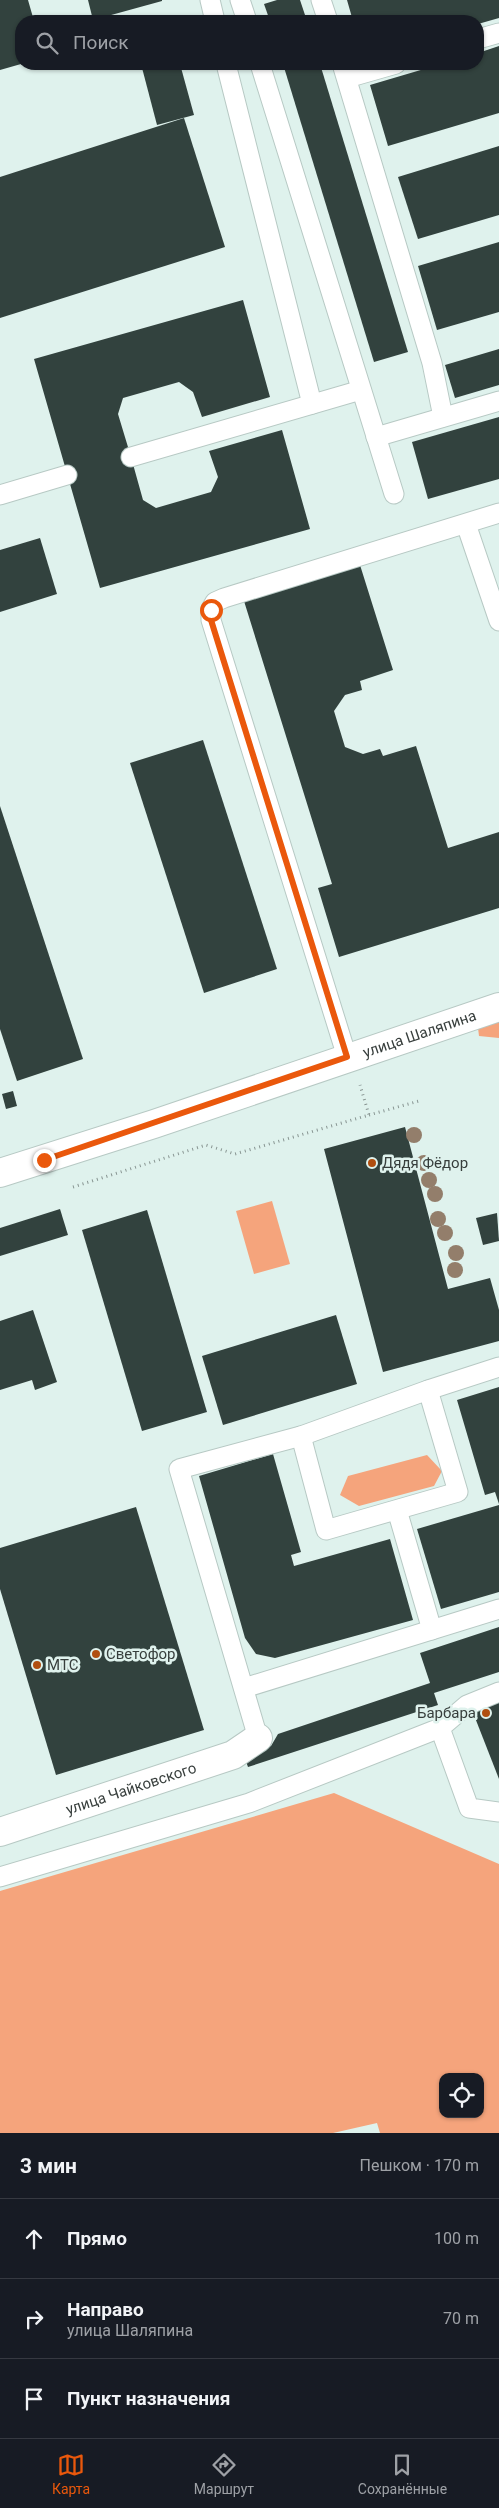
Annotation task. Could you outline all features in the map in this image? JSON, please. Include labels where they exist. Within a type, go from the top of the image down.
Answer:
[{"type":"street","name":"улица Шаляпина","points":[[0,1173],[154,1124],[499,1007]]},
{"type":"street","name":"улица Чайковского","points":[[0,1832],[233,1755],[258,1738]]},
{"type":"lane","points":[[210,0],[214,15]]},
{"type":"lane","points":[[240,0],[245,15]]},
{"type":"lane","points":[[322,0],[326,15]]},
{"type":"lane","points":[[484,38],[499,33]]},
{"type":"lane","points":[[228,70],[312,404]]},
{"type":"lane","points":[[262,70],[394,494]]},
{"type":"lane","points":[[344,71],[432,364],[443,417]]},
{"type":"lane","points":[[131,458],[361,390]]},
{"type":"lane","points":[[376,437],[499,401]]},
{"type":"lane","points":[[0,495],[68,476]]},
{"type":"lane","points":[[347,1057],[214,629],[211,610],[214,602],[224,598],[499,513]]},
{"type":"lane","points":[[466,524],[499,621]]},
{"type":"lane","points":[[258,1738],[179,1469],[301,1436],[428,1390],[499,1367]]},
{"type":"lane","points":[[301,1436],[326,1530],[458,1492],[428,1390]]},
{"type":"lane","points":[[397,1510],[432,1630]]},
{"type":"lane","points":[[244,1688],[499,1609]]},
{"type":"lane","points":[[0,1877],[249,1803],[440,1728],[467,1704],[499,1692]]},
{"type":"lane","points":[[440,1728],[469,1808],[499,1812]]},
{"type":"path","points":[[347,1057],[363,1090],[369,1115]]},
{"type":"path","points":[[73,1187],[206,1145],[235,1154],[419,1101]]},
{"type":"shaded area","points":[[499,1018],[499,1038],[479,1036],[478,1028]]},
{"type":"shaded area","points":[[272,1201],[290,1264],[254,1274],[236,1211]]},
{"type":"shaded area","points":[[427,1455],[442,1471],[434,1486],[359,1506],[340,1495],[348,1476]]},
{"type":"shaded area","points":[[334,1793],[499,1864],[499,2133],[380,2133],[377,2123],[333,2133],[0,2133],[0,1891]]},
{"type":"building","points":[[0,0],[28,0],[32,15],[15,15],[15,66],[0,70]]},
{"type":"building","points":[[88,0],[162,0],[111,15],[92,15]]},
{"type":"building","points":[[277,0],[300,0],[305,15],[268,15],[264,4]]},
{"type":"building","points":[[347,0],[499,0],[499,18],[484,22],[484,15],[351,15]]},
{"type":"building","points":[[499,46],[499,113],[388,146],[370,85],[421,70],[484,70],[484,51]]},
{"type":"building","points":[[143,70],[182,70],[194,115],[157,125]]},
{"type":"building","points":[[285,70],[322,70],[408,352],[374,362]]},
{"type":"building","points":[[184,118],[225,247],[0,318],[0,177]]},
{"type":"building","points":[[499,146],[499,215],[418,239],[398,177]]},
{"type":"building","points":[[499,242],[499,312],[437,330],[418,266]]},
{"type":"building","points":[[243,300],[270,397],[202,417],[193,392],[179,382],[123,398],[118,414],[143,500],[156,508],[211,492],[218,477],[209,451],[282,430],[310,529],[100,588],[34,359]]},
{"type":"building","points":[[499,349],[499,385],[455,398],[445,365]]},
{"type":"building","points":[[499,417],[499,479],[428,499],[412,442]]},
{"type":"building","points":[[40,538],[57,594],[0,612],[0,550]]},
{"type":"building","points":[[360,565],[393,670],[360,681],[362,690],[345,695],[334,711],[345,747],[363,754],[380,749],[383,756],[416,746],[448,848],[499,832],[499,908],[339,957],[318,888],[332,884],[244,601]]},
{"type":"building","points":[[203,740],[277,969],[204,993],[130,763]]},
{"type":"building","points":[[0,806],[83,1059],[17,1081],[0,1029]]},
{"type":"building","points":[[13,1091],[17,1106],[6,1109],[2,1094]]},
{"type":"building","points":[[405,1127],[448,1289],[490,1278],[499,1310],[499,1341],[383,1372],[324,1149]]},
{"type":"building","points":[[60,1209],[68,1235],[0,1256],[0,1228]]},
{"type":"building","points":[[147,1210],[207,1412],[142,1431],[82,1230]]},
{"type":"building","points":[[497,1213],[499,1241],[483,1245],[476,1218]]},
{"type":"building","points":[[33,1310],[57,1382],[35,1390],[32,1380],[0,1390],[0,1321]]},
{"type":"building","points":[[336,1315],[357,1384],[223,1425],[202,1356]]},
{"type":"building","points":[[499,1387],[499,1504],[495,1492],[485,1495],[457,1400]]},
{"type":"building","points":[[273,1454],[301,1552],[291,1555],[294,1566],[390,1539],[413,1620],[275,1658],[256,1654],[245,1638],[199,1476]]},
{"type":"building","points":[[499,1505],[499,1592],[441,1609],[417,1529]]},
{"type":"building","points":[[136,1507],[204,1730],[56,1775],[0,1589],[0,1548]]},
{"type":"building","points":[[499,1627],[499,1672],[434,1693],[438,1705],[248,1767],[244,1756],[271,1746],[278,1734],[430,1683],[420,1653]]},
{"type":"building","points":[[499,1700],[499,1779],[472,1710]]},
{"type":"place","name":"Дядя Фёдор","points":[[372,1163]]},
{"type":"place","name":"Светофор","points":[[96,1654]]},
{"type":"place","name":"МТС","points":[[37,1665]]},
{"type":"place","name":"Барбара","points":[[486,1713]]},
{"type":"route","points":[[44,1160],[347,1057],[211,620],[211,610]]}]
